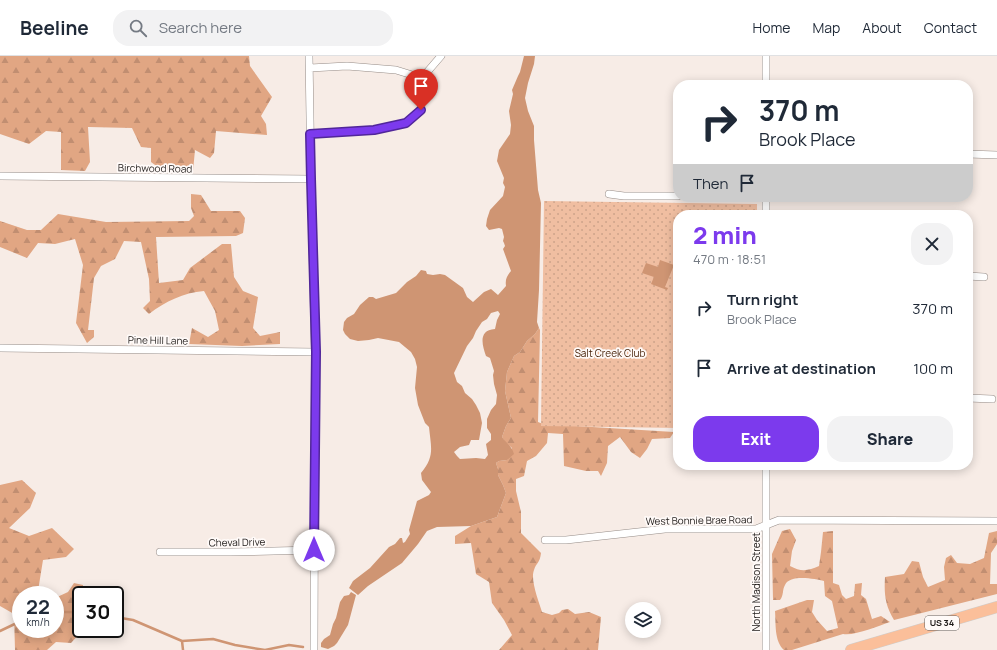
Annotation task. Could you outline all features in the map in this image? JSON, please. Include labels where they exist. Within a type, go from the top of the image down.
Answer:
[{"type":"main road","name":"US 34","points":[[851,650],[997,607]]},
{"type":"street","points":[[309,56],[316,352],[314,650]]},
{"type":"street","points":[[310,134],[374,130],[406,123],[421,110],[422,78],[441,56]]},
{"type":"street","points":[[766,56],[766,80]]},
{"type":"street","points":[[310,68],[347,66],[396,70],[422,78]]},
{"type":"street","points":[[973,154],[997,155]]},
{"type":"street","name":"Birchwood Road","points":[[0,176],[311,179]]},
{"type":"street","points":[[609,194],[624,196],[673,196]]},
{"type":"street","points":[[973,276],[984,276]]},
{"type":"street","name":"Pine Hill Lane","points":[[0,348],[316,352]]},
{"type":"street","points":[[973,398],[992,399]]},
{"type":"street","name":"North Madison Street","points":[[766,470],[766,650]]},
{"type":"street","name":"West Bonnie Brae Road","points":[[545,540],[566,540],[665,529],[756,529],[779,520],[997,521]]},
{"type":"street","name":"Cheval Drive","points":[[160,552],[314,550]]},
{"type":"green space","points":[[0,56],[249,56],[250,66],[272,97],[261,116],[266,124],[267,135],[216,131],[214,153],[210,158],[195,150],[193,171],[162,170],[151,162],[151,148],[141,147],[132,128],[88,127],[90,162],[85,171],[61,170],[61,132],[46,131],[29,144],[0,134]]},
{"type":"green space","points":[[191,194],[201,195],[211,211],[240,211],[245,218],[243,233],[236,236],[156,237],[159,283],[183,280],[190,268],[222,244],[231,244],[234,277],[243,291],[258,297],[253,328],[260,336],[280,332],[280,344],[242,346],[189,344],[192,328],[208,337],[219,330],[215,311],[204,291],[175,298],[149,314],[143,308],[150,301],[149,279],[141,242],[124,241],[115,259],[101,266],[94,278],[88,330],[94,330],[94,337],[87,343],[76,323],[83,265],[75,239],[55,244],[38,243],[27,258],[0,247],[0,221],[27,230],[41,230],[58,214],[106,222],[189,221],[194,216],[191,208]]},
{"type":"green space","name":"Salt Creek Club","points":[[544,201],[757,204],[757,210],[673,210],[673,428],[541,426]]},
{"type":"green space","points":[[539,328],[538,422],[543,424],[673,432],[670,438],[652,439],[640,458],[631,452],[620,437],[608,446],[607,463],[601,476],[598,471],[586,471],[564,466],[563,434],[548,433],[547,443],[536,456],[527,461],[524,476],[516,479],[516,491],[521,512],[521,533],[541,553],[540,559],[534,570],[533,579],[535,591],[542,612],[552,615],[568,609],[575,614],[589,612],[601,617],[598,650],[499,650],[512,635],[492,603],[489,582],[476,574],[471,543],[455,544],[455,536],[471,526],[497,517],[506,493],[498,475],[496,463],[507,460],[512,448],[502,437],[511,418],[505,391],[507,372],[514,356],[520,352],[527,341]]},
{"type":"green space","points":[[22,480],[36,493],[30,508],[9,528],[29,536],[52,528],[74,549],[66,557],[43,560],[39,586],[12,586],[12,613],[0,606],[0,485]]},
{"type":"green space","points":[[790,529],[796,540],[792,551],[790,566],[804,570],[819,566],[823,532],[833,531],[833,583],[839,585],[842,595],[846,599],[854,596],[855,584],[862,583],[861,595],[866,599],[872,619],[881,616],[890,622],[854,634],[843,634],[792,650],[784,650],[777,637],[775,611],[807,600],[814,600],[812,612],[817,620],[827,631],[838,628],[832,601],[825,596],[824,581],[803,578],[792,579],[785,585],[780,600],[773,600],[772,554],[782,531]]},
{"type":"green space","points":[[997,531],[997,544],[991,553],[990,584],[997,584],[997,594],[894,620],[886,599],[885,577],[904,574],[912,561],[919,562],[923,577],[928,587],[945,580],[944,567],[946,558],[951,555],[957,563],[970,564],[984,558],[989,533]]},
{"type":"green space","points":[[74,583],[83,586],[72,586]]},
{"type":"green space","points":[[72,586],[72,638],[76,638],[71,643],[56,642],[47,650],[15,650],[15,638],[64,638],[64,594],[68,592]]},
{"type":"shaded area","points":[[524,56],[535,56],[525,98],[534,126],[538,190],[541,203],[537,322],[539,328],[527,341],[520,352],[514,356],[507,372],[505,391],[511,418],[502,437],[514,454],[507,460],[496,463],[498,475],[506,493],[497,517],[471,526],[437,527],[427,531],[402,563],[368,586],[358,595],[349,588],[353,581],[370,568],[389,547],[395,544],[400,538],[402,538],[403,543],[405,542],[410,534],[409,530],[417,501],[429,495],[431,492],[422,480],[421,473],[430,457],[431,446],[429,427],[425,423],[418,405],[415,388],[417,367],[411,352],[399,342],[378,338],[358,341],[350,339],[343,330],[344,322],[347,318],[354,314],[360,305],[369,297],[376,299],[396,293],[421,270],[426,271],[427,274],[445,275],[463,288],[467,297],[473,302],[484,292],[491,289],[498,295],[506,286],[508,274],[511,271],[503,249],[505,246],[502,229],[499,228],[489,230],[486,226],[490,210],[503,196],[505,187],[503,183],[504,178],[497,161],[499,150],[510,134],[511,125],[509,111],[513,94],[512,90],[520,72]],"holes":[[[498,311],[500,314],[495,329],[486,332],[483,339],[483,347],[486,356],[490,358],[494,371],[494,384],[497,395],[496,404],[491,410],[487,419],[487,428],[491,434],[491,440],[486,444],[488,455],[485,459],[460,459],[454,452],[460,447],[469,445],[471,440],[479,440],[482,423],[480,413],[476,405],[465,393],[462,386],[457,382],[454,373],[467,346],[482,322],[487,319],[491,313]]]},
{"type":"shaded area","points":[[660,260],[673,265],[665,287],[668,288],[667,290],[651,284],[654,277],[642,273],[646,263],[658,267]]},
{"type":"shaded area","points":[[351,592],[356,595],[348,625],[334,646],[328,649],[321,647],[321,643],[324,639],[330,635],[340,602],[344,596],[349,595]]},
{"type":"waterway","points":[[64,612],[72,612]]},
{"type":"waterway","points":[[124,618],[133,620],[182,641],[213,639],[235,645],[265,650],[289,645],[303,647]]},
{"type":"waterway","points":[[0,631],[12,625]]},
{"type":"waterway","points":[[182,641],[183,650]]},
{"type":"route","points":[[314,550],[316,352],[310,134],[374,130],[406,123],[421,110]]}]
